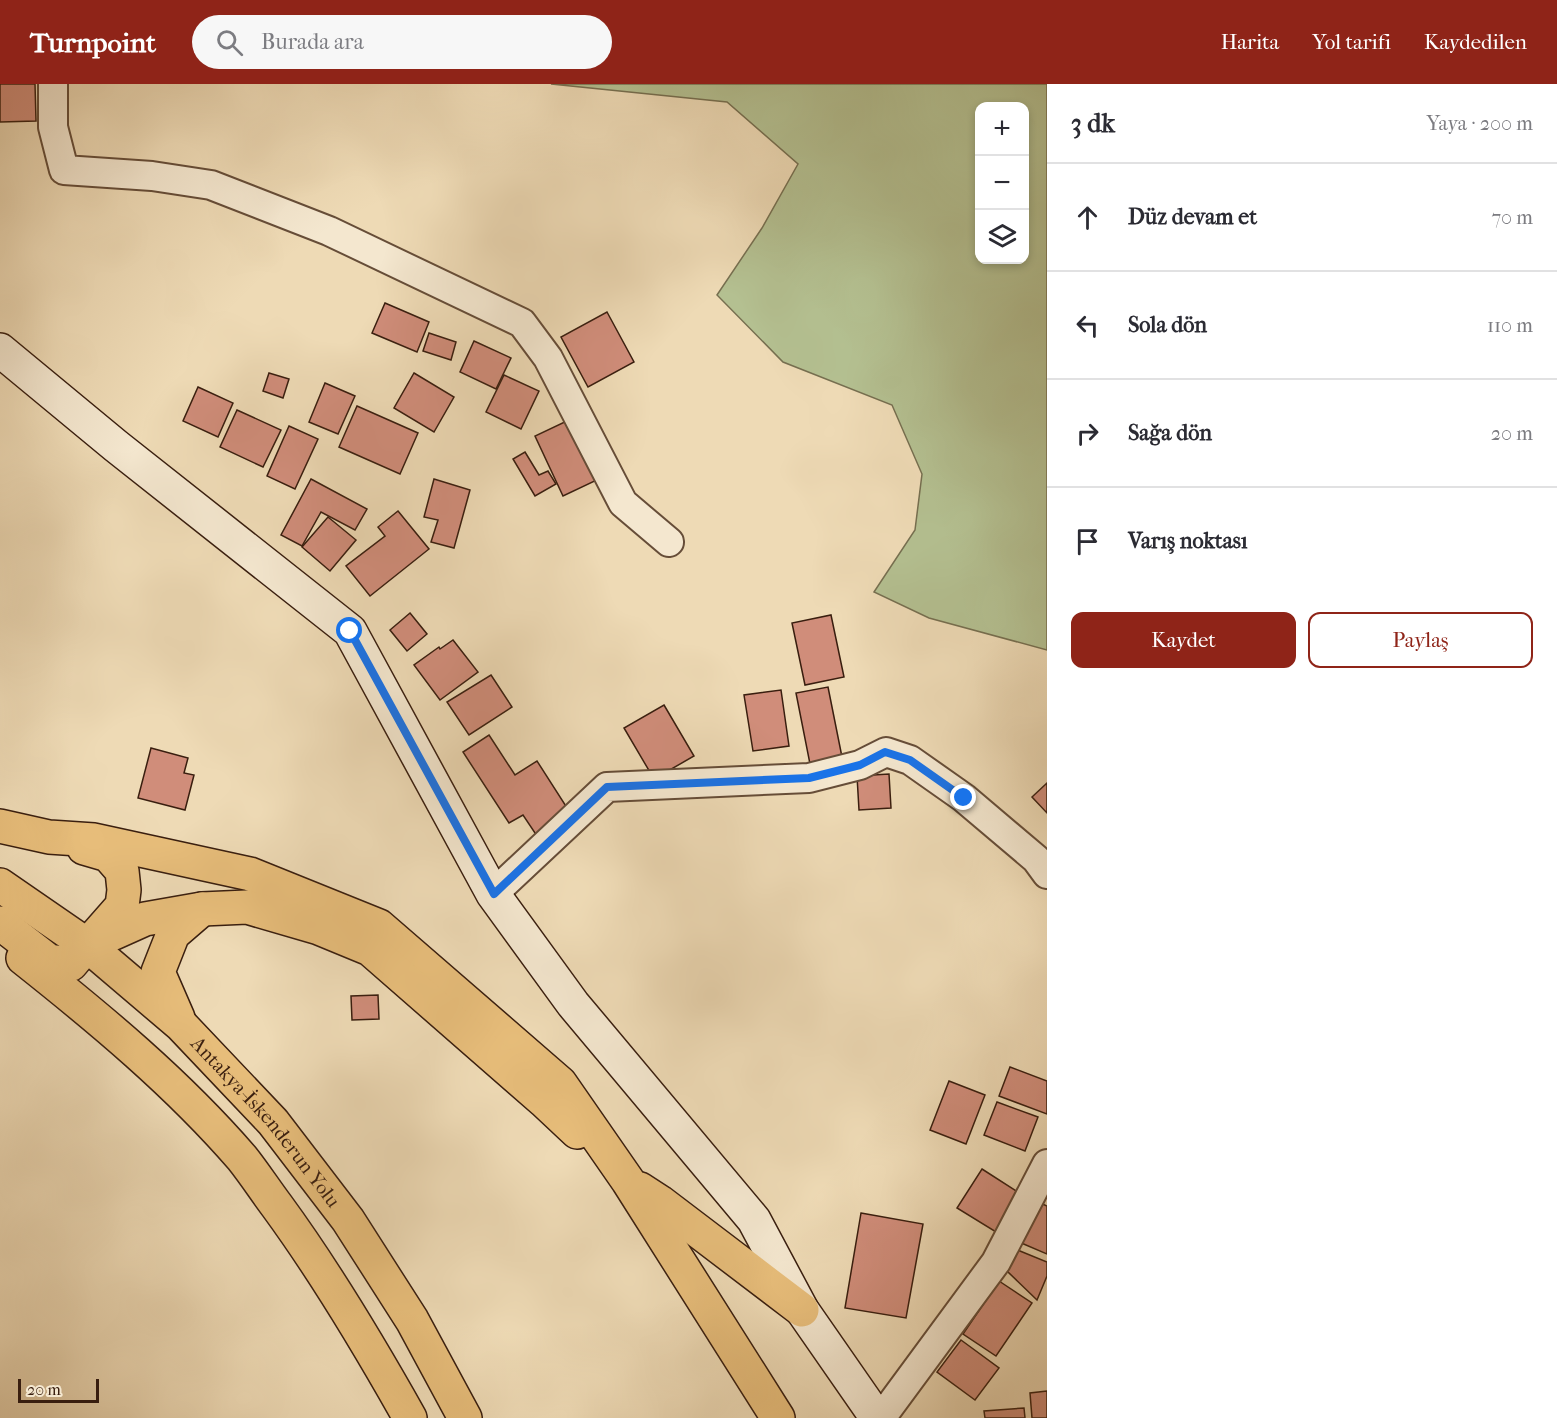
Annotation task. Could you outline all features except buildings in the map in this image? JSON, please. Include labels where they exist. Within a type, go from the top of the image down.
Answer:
[{"type":"highway","points":[[0,826],[50,837],[108,855],[122,871],[124,890],[122,906],[71,964],[49,961],[0,923]]},
{"type":"highway","points":[[50,837],[94,840],[250,874],[379,926],[560,1083],[628,1181],[778,1418]]},
{"type":"highway","name":"Antakya-İskenderun Yolu","points":[[0,885],[87,945],[181,1025],[273,1122],[348,1220],[412,1320],[465,1418]]},
{"type":"highway","points":[[87,945],[145,919],[202,909],[248,907],[319,928],[370,949],[544,1101],[628,1181],[660,1202],[802,1310]]},
{"type":"highway","points":[[181,1025],[158,972],[173,934],[202,909]]},
{"type":"highway","name":"Antakya-İskenderun Yolu","points":[[0,941],[66,992],[160,1073],[242,1158],[308,1249],[367,1342],[410,1418]]},
{"type":"main road","points":[[0,350],[116,446],[350,631],[494,894],[573,1004],[754,1220],[802,1310],[879,1418]]},
{"type":"street","points":[[53,84],[53,127],[64,170],[152,176],[211,185],[329,231],[522,323],[548,358],[623,503],[669,542]]},
{"type":"street","points":[[494,894],[607,787],[809,778],[860,765],[885,752],[910,760],[964,798],[1036,859],[1047,874]]},
{"type":"street","points":[[879,1418],[996,1262],[1047,1164]]},
{"type":"green space","points":[[551,84],[1047,84],[1047,650],[929,618],[874,592],[915,530],[922,474],[892,405],[783,362],[717,295],[762,228],[798,164],[727,102]]},
{"type":"route","points":[[350,631],[494,894],[607,787],[809,778],[860,765],[885,752],[910,760],[964,798]]}]
